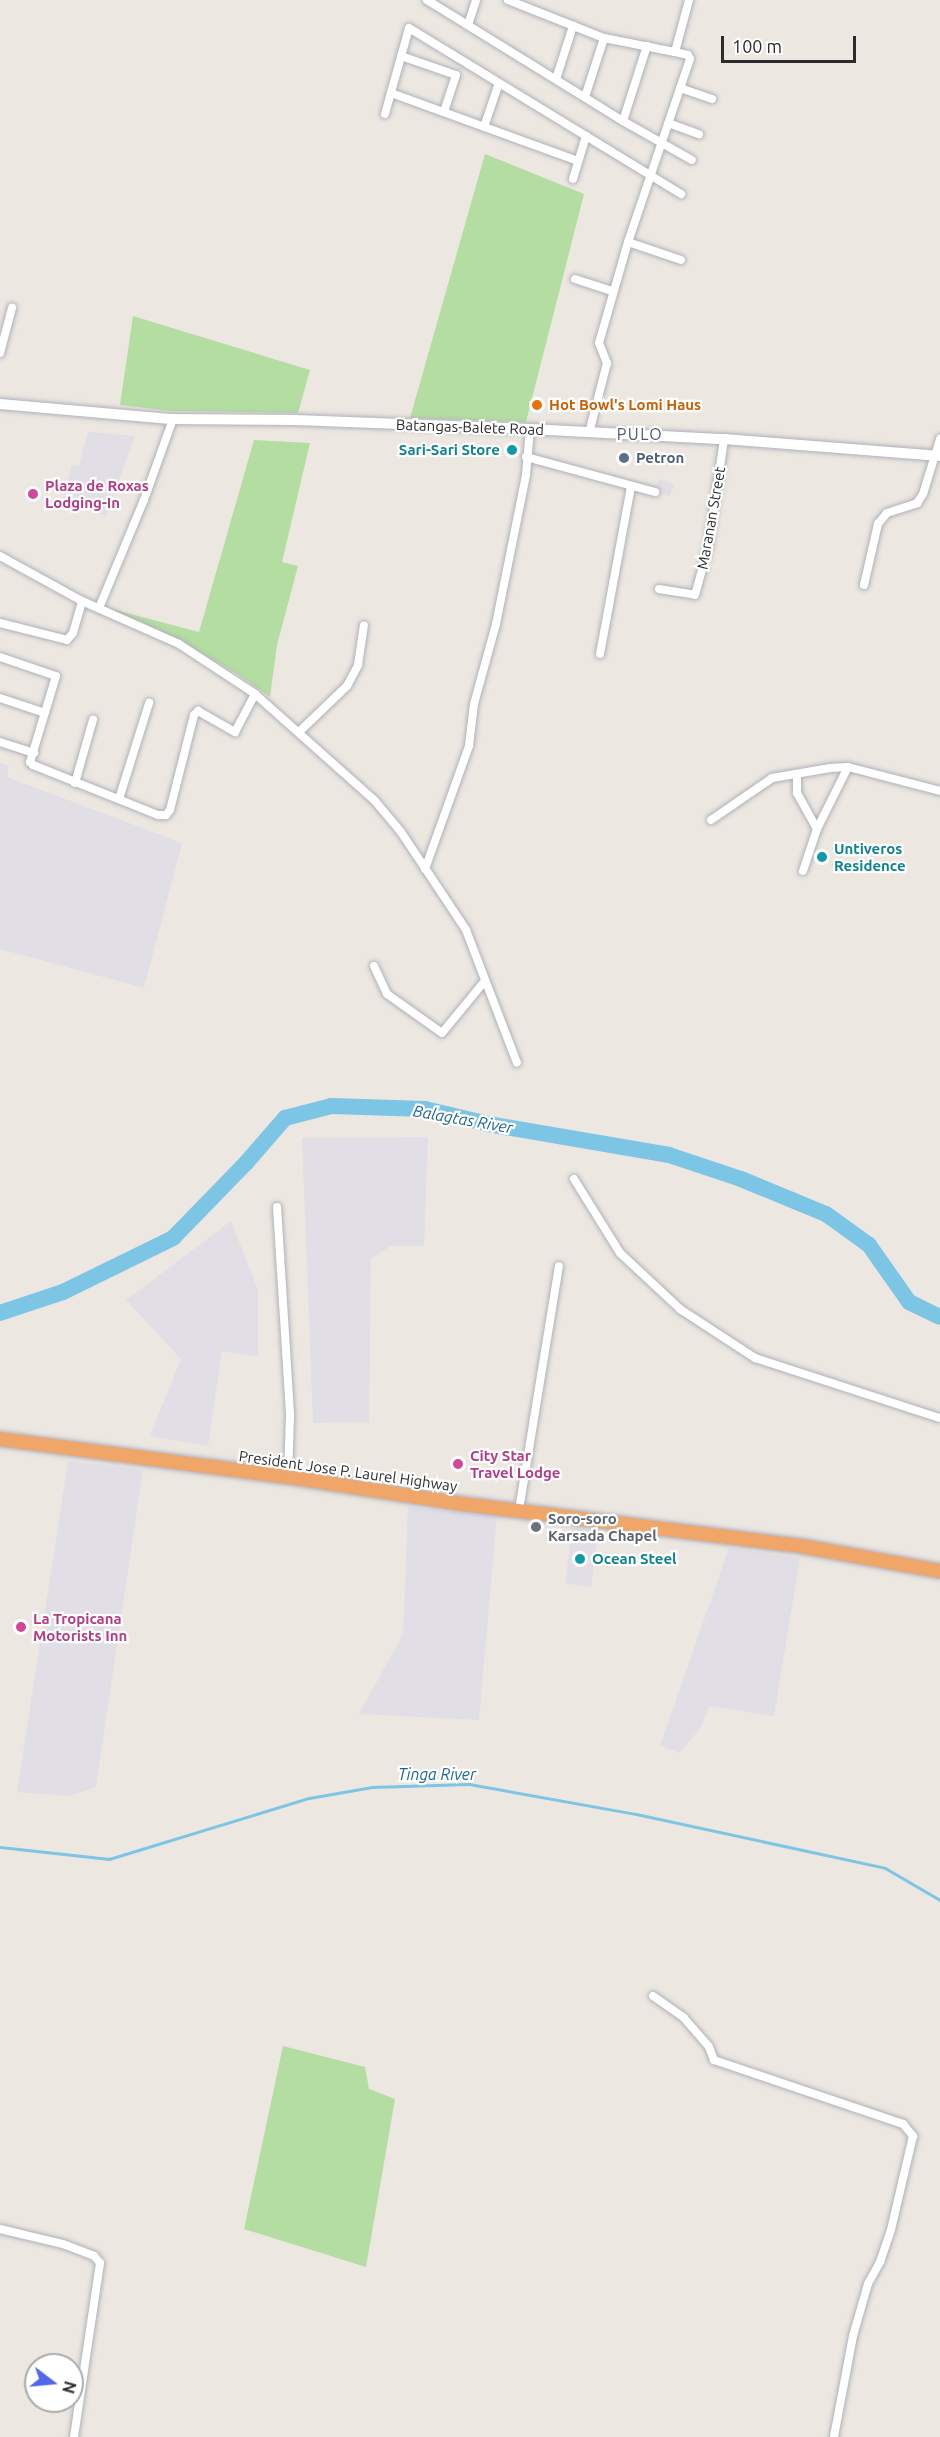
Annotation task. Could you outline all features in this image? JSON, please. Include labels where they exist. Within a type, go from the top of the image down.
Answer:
[{"type":"highway","name":"President Jose P. Laurel Highway","points":[[0,1439],[288,1477],[455,1503],[806,1547],[940,1570]]},
{"type":"main road","name":"Batangas-Balete Road","points":[[0,404],[172,419],[295,420],[530,429],[589,434],[724,439],[938,456]]},
{"type":"street","points":[[427,0],[623,121],[692,160]]},
{"type":"street","points":[[468,25],[476,0]]},
{"type":"street","points":[[508,0],[604,38],[688,55],[690,58],[660,142],[598,343],[607,363],[589,434]]},
{"type":"street","points":[[675,52],[689,0]]},
{"type":"street","points":[[556,79],[573,26]]},
{"type":"street","points":[[385,114],[409,28],[681,194]]},
{"type":"street","points":[[585,98],[604,38]]},
{"type":"street","points":[[623,121],[646,46]]},
{"type":"street","points":[[401,56],[456,75],[444,112]]},
{"type":"street","points":[[484,127],[499,83]]},
{"type":"street","points":[[680,88],[712,99]]},
{"type":"street","points":[[391,93],[578,161]]},
{"type":"street","points":[[668,123],[699,134]]},
{"type":"street","points":[[573,179],[586,136]]},
{"type":"street","points":[[628,242],[681,260]]},
{"type":"street","points":[[575,279],[614,291]]},
{"type":"street","points":[[0,353],[12,308]]},
{"type":"street","points":[[99,608],[144,500],[172,419]]},
{"type":"street","points":[[425,869],[469,746],[474,704],[496,624],[526,475],[530,429]]},
{"type":"street","name":"Maranan Street","points":[[659,589],[695,595],[708,548],[724,439]]},
{"type":"street","points":[[864,585],[878,525],[887,513],[917,503],[938,456],[940,439]]},
{"type":"street","points":[[526,457],[654,492]]},
{"type":"street","points":[[600,654],[631,486]]},
{"type":"street","points":[[0,556],[82,601],[179,644],[255,694],[300,731],[375,801],[401,832],[466,930],[484,982],[517,1063]]},
{"type":"street","points":[[0,623],[67,640],[73,633],[82,601]]},
{"type":"street","points":[[300,731],[347,686],[358,665],[364,624]]},
{"type":"street","points":[[0,657],[56,676],[30,762],[33,765],[158,815],[166,815],[170,810],[194,715],[198,711],[203,712],[235,732],[255,694]]},
{"type":"street","points":[[0,698],[45,713]]},
{"type":"street","points":[[119,799],[149,703]]},
{"type":"street","points":[[75,783],[93,720]]},
{"type":"street","points":[[0,742],[34,753]]},
{"type":"street","points":[[803,871],[817,829],[848,767]]},
{"type":"street","points":[[711,820],[772,778],[848,767],[940,790]]},
{"type":"street","points":[[797,776],[797,793],[817,829]]},
{"type":"street","points":[[374,966],[387,994],[442,1033],[484,982]]},
{"type":"street","points":[[574,1179],[620,1253],[680,1309],[727,1340],[755,1358],[940,1418]]},
{"type":"street","points":[[277,1207],[290,1415],[288,1477]]},
{"type":"street","points":[[519,1510],[559,1266]]},
{"type":"street","points":[[653,1996],[684,2018],[709,2047],[714,2060],[903,2124],[913,2136],[891,2230],[880,2262],[868,2284],[853,2336],[834,2437]]},
{"type":"street","points":[[0,2229],[63,2244],[94,2256],[100,2263],[74,2437]]},
{"type":"shaded area","points":[[88,432],[135,436],[106,516],[62,502],[72,465],[79,466]]},
{"type":"shaded area","points":[[659,479],[674,484],[670,496],[655,491]]},
{"type":"shaded area","points":[[0,763],[9,765],[7,777],[182,843],[144,988],[0,949]]},
{"type":"shaded area","points":[[428,1137],[424,1246],[390,1246],[371,1259],[369,1422],[313,1423],[302,1138]]},
{"type":"shaded area","points":[[231,1221],[258,1290],[258,1357],[222,1351],[208,1446],[150,1436],[181,1359],[126,1300]]},
{"type":"shaded area","points":[[68,1461],[143,1470],[96,1787],[69,1796],[17,1792]]},
{"type":"shaded area","points":[[408,1507],[497,1516],[479,1720],[359,1714],[403,1634]]},
{"type":"shaded area","name":"Ocean Steel","points":[[572,1528],[598,1531],[591,1587],[565,1584]]},
{"type":"shaded area","points":[[729,1548],[800,1558],[774,1716],[709,1706],[701,1727],[680,1753],[660,1746]]},
{"type":"green space","points":[[485,154],[584,194],[526,422],[410,418]]},
{"type":"green space","points":[[133,316],[310,370],[298,413],[171,411],[120,405]]},
{"type":"green space","points":[[254,440],[310,443],[282,562],[298,566],[277,645],[270,697],[237,674],[179,640],[104,607],[199,632]]},
{"type":"green space","points":[[283,2046],[365,2067],[369,2089],[395,2099],[366,2267],[244,2229]]},
{"type":"waterway","name":"Balagtas River","points":[[0,1313],[63,1292],[173,1238],[246,1163],[285,1118],[331,1106],[425,1109],[488,1124],[669,1155],[741,1179],[826,1214],[869,1245],[909,1302],[940,1317]]},
{"type":"waterway","name":"Tinga River","points":[[0,1847],[109,1859],[309,1798],[372,1787],[469,1784],[636,1814],[885,1868],[940,1900]]},
{"type":"place","name":"Hot Bowl's Lomi Haus","points":[[537,405]]},
{"type":"place","name":"Sari-Sari Store","points":[[512,450]]},
{"type":"place","name":"Petron","points":[[624,458]]},
{"type":"place","name":"Plaza de Roxas Lodging-In","points":[[33,494]]},
{"type":"place","name":"Untiveros Residence","points":[[822,857]]},
{"type":"place","name":"City Star Travel Lodge","points":[[458,1464]]},
{"type":"place","name":"Soro-soro Karsada Chapel","points":[[536,1527]]},
{"type":"place","name":"Ocean Steel","points":[[580,1559]]},
{"type":"place","name":"La Tropicana Motorists Inn","points":[[21,1627]]},
{"type":"district","name":"PULO","points":[[640,434]]}]
